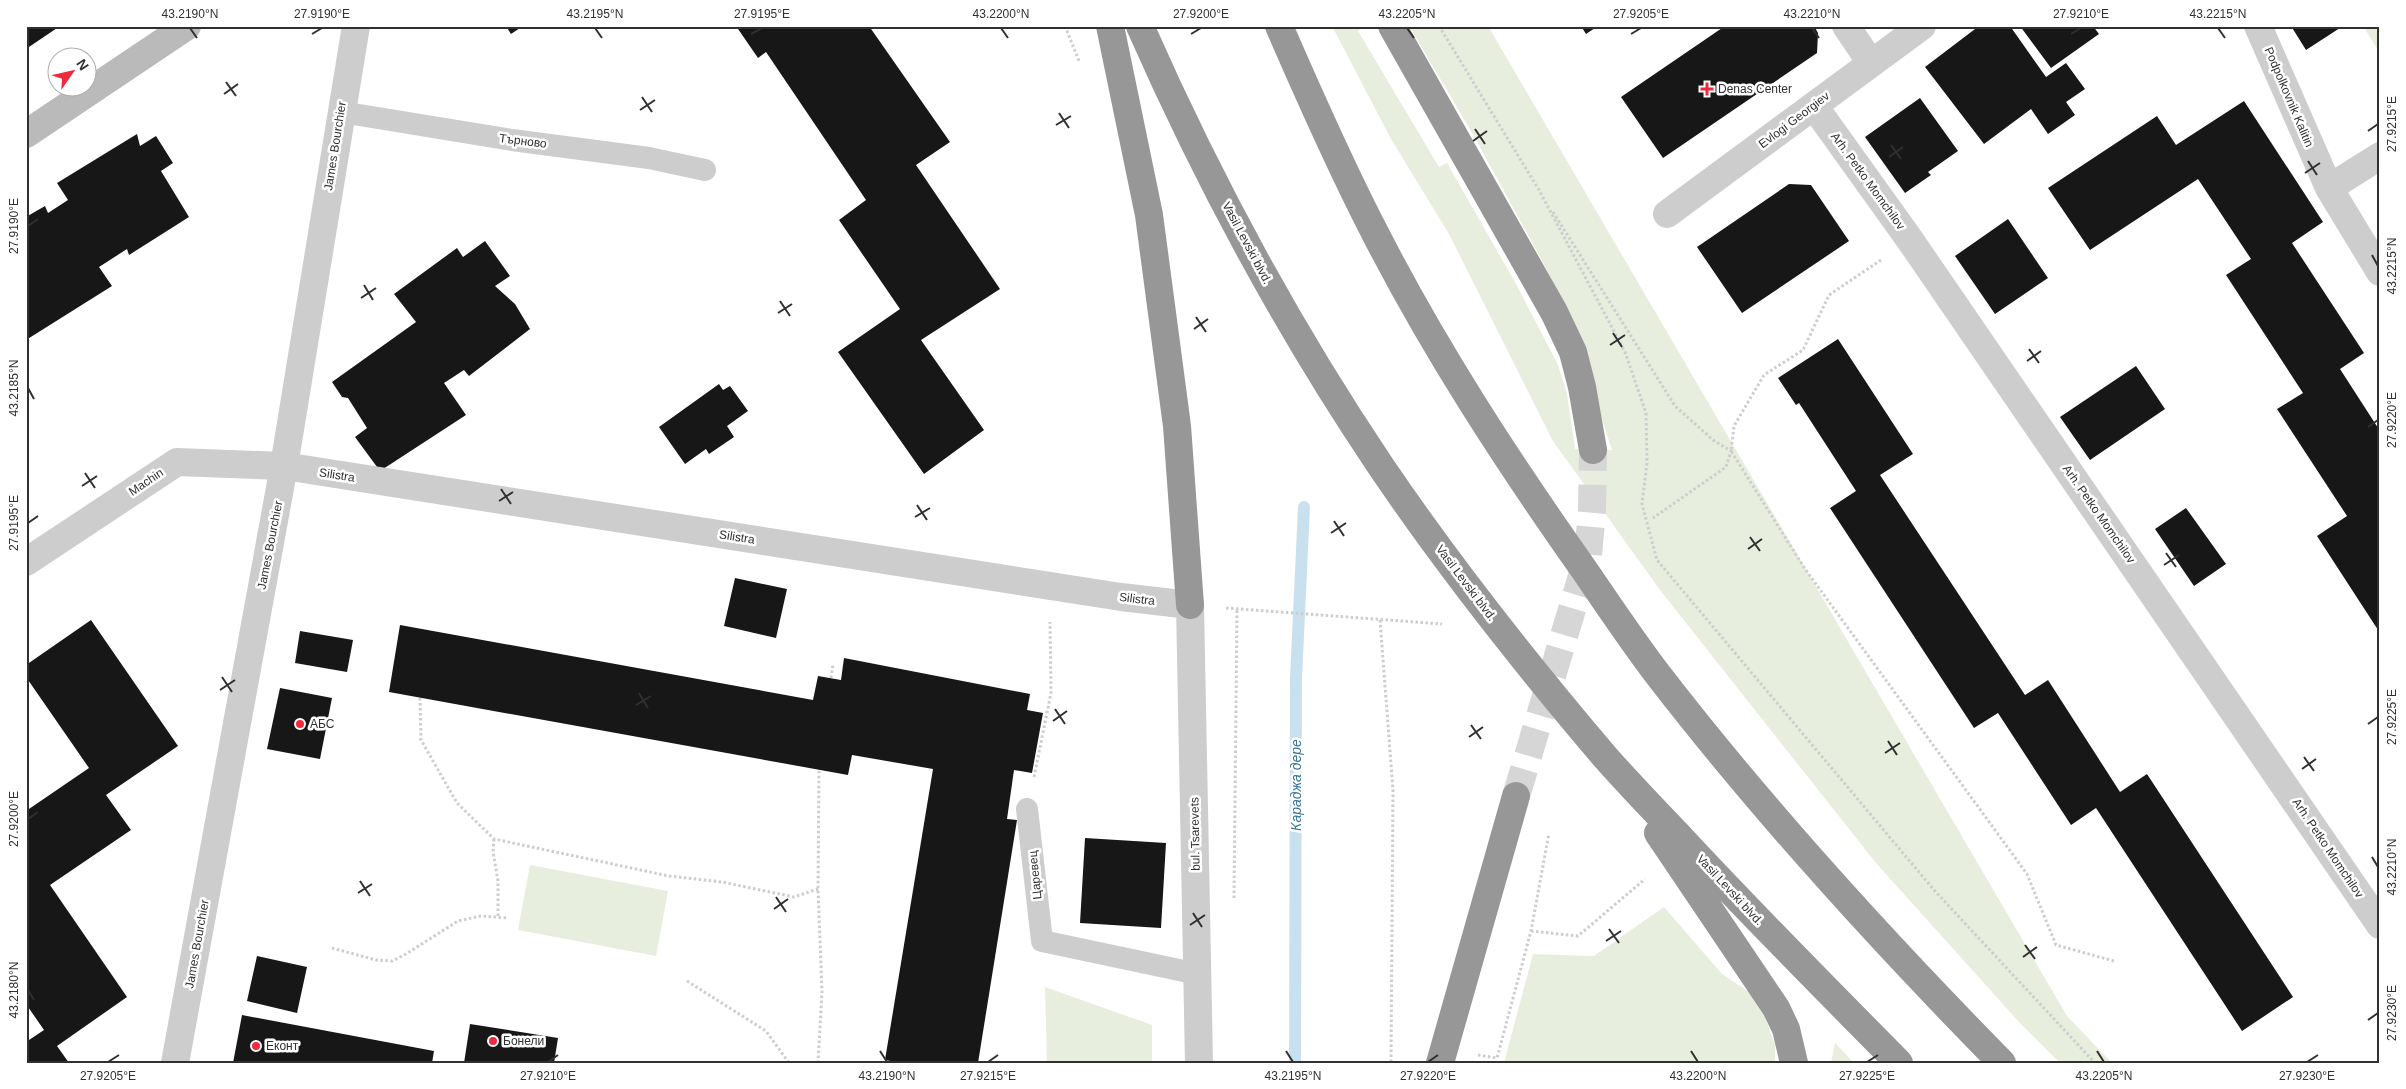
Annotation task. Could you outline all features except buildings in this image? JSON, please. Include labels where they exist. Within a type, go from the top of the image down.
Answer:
[{"type":"highway","points":[[1110,26],[1149,215],[1177,426],[1190,605]]},
{"type":"highway","name":"Vasil Levski blvd.","points":[[1140,26],[1194,145],[1286,315],[1333,393],[1432,538],[1502,630],[1608,760],[1749,911],[1899,1063]]},
{"type":"highway","points":[[1279,26],[1330,140],[1374,231],[1467,395],[1542,510],[1657,673],[1732,767],[1917,976],[2002,1063]]},
{"type":"highway","points":[[1392,26],[1558,320],[1573,352],[1582,387],[1593,450]]},
{"type":"highway","points":[[1608,760],[1776,1008],[1786,1029],[1794,1063]]},
{"type":"highway","points":[[1441,1055],[1516,796]]},
{"type":"street","points":[[26,134],[187,26]]},
{"type":"street","name":"James Bourchier","points":[[175,1063],[284,466],[340,112],[356,26]]},
{"type":"street","points":[[1846,26],[1871,63]]},
{"type":"street","name":"Evlogi Georgiev","points":[[1667,214],[1922,26]]},
{"type":"street","name":"Podpolkovnik Kalitin","points":[[2258,26],[2329,188],[2380,272]]},
{"type":"street","name":"Arh. Petko Momchilov","points":[[1814,106],[1910,240],[2380,925]]},
{"type":"street","points":[[2329,188],[2380,156]]},
{"type":"street","name":"Machin","points":[[26,562],[177,462],[284,466]]},
{"type":"street","name":"Silistra","points":[[284,466],[1050,586],[1190,605]]},
{"type":"street","name":"bul. Tsarevets","points":[[1190,605],[1199,1063]]},
{"type":"lane","name":"Търново","points":[[340,112],[512,140],[649,158],[706,170]]},
{"type":"lane","name":"Царевец","points":[[1027,809],[1042,940],[1198,974]]},
{"type":"path","points":[[1439,26],[1539,190],[1675,406],[1713,440],[1731,451],[1805,569],[2027,874],[2056,945],[2114,961]]},
{"type":"path","points":[[1539,190],[1625,352],[1646,413],[1647,462],[1642,504],[1657,560],[1934,890],[2095,1063]]},
{"type":"path","points":[[1653,518],[1726,467],[1731,451],[1734,426],[1764,375],[1803,350],[1829,295],[1910,240]]},
{"type":"path","points":[[1027,809],[1051,693],[1050,586]]},
{"type":"path","points":[[1234,905],[1237,609]]},
{"type":"path","points":[[1257,610],[1442,624]]},
{"type":"path","points":[[1380,620],[1393,790],[1391,1063]]},
{"type":"path","points":[[830,678],[833,664]]},
{"type":"path","points":[[420,698],[421,740],[457,803],[494,839],[669,876],[722,882],[794,897],[818,889]]},
{"type":"path","points":[[818,1063],[822,991],[818,889],[819,770]]},
{"type":"path","points":[[1441,1055],[1498,1058],[1531,931],[1549,834]]},
{"type":"path","points":[[494,839],[493,852],[498,881],[498,917]]},
{"type":"path","points":[[1531,931],[1578,936],[1650,875]]},
{"type":"path","points":[[332,948],[376,960],[392,961],[458,921],[481,916],[508,918]]},
{"type":"path","points":[[687,981],[766,1031],[789,1063]]},
{"type":"green space","points":[[1332,26],[1364,26],[1358,31],[1439,167],[1447,163],[1515,282],[1558,365],[1567,394],[1575,449],[1612,450],[1565,307],[1474,136],[1409,26],[1488,26],[2067,1016],[2112,1063],[2060,1063],[2019,1022],[1876,863],[1660,590],[1553,441],[1449,234],[1391,139]]},
{"type":"green space","points":[[2363,26],[2380,26],[2380,53]]},
{"type":"green space","points":[[530,865],[668,891],[656,956],[518,930]]},
{"type":"green space","points":[[1664,907],[1722,974],[1758,998],[1775,1045],[1775,1063],[1504,1063],[1533,954],[1594,956]]},
{"type":"green space","points":[[1045,987],[1152,1025],[1152,1063],[1047,1063]]},
{"type":"green space","points":[[1835,1043],[1854,1063],[1831,1063]]},
{"type":"waterway","name":"Караджа дере","points":[[1295,1063],[1296,678],[1304,507]]},
{"type":"tunnel","points":[[1516,796],[1588,556],[1592,510],[1593,450]]},
{"type":"place","name":"Denas Center","points":[[1707,89]]},
{"type":"place","name":"АБС","points":[[300,724]]},
{"type":"place","name":"Бонели","points":[[493,1041]]},
{"type":"place","name":"Еконт","points":[[256,1046]]}]
